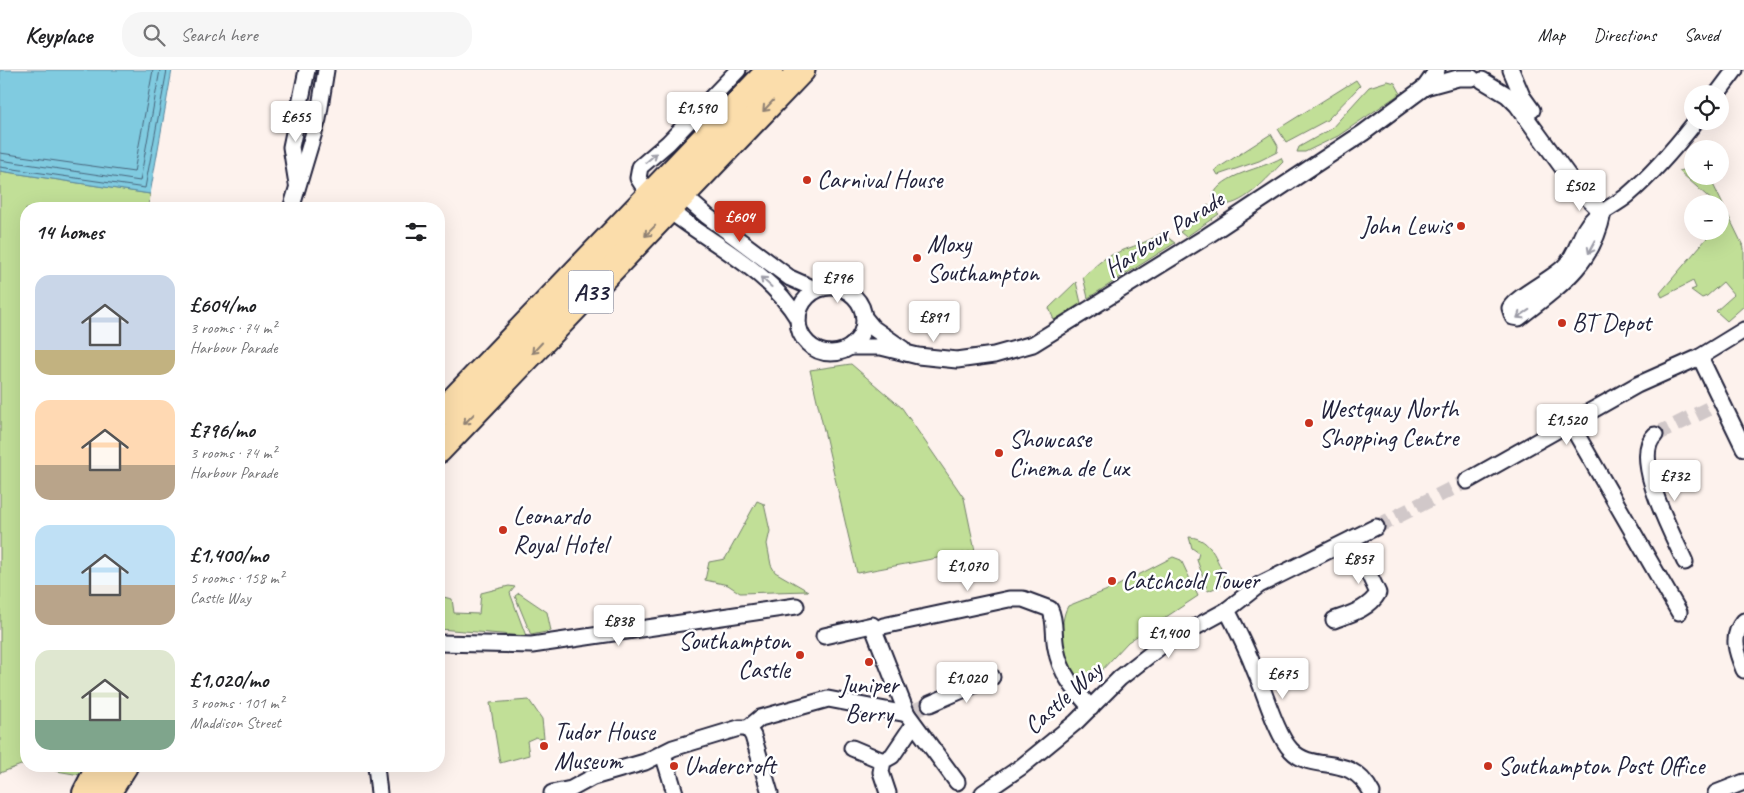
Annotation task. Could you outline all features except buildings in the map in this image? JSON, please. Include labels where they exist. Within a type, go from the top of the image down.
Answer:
[{"type":"highway","name":"A33","points":[[445,443],[668,196],[770,70]]},
{"type":"highway","name":"A33","points":[[445,409],[802,70]]},
{"type":"main road","points":[[85,793],[96,772]]},
{"type":"main road","points":[[108,793],[121,772]]},
{"type":"street","points":[[297,184],[291,146],[307,70]]},
{"type":"street","points":[[293,202],[297,184],[307,161],[320,109],[326,70]]},
{"type":"street","points":[[738,70],[668,143],[638,170],[638,178],[790,278],[817,290]]},
{"type":"street","name":"Harbour Parade","points":[[850,347],[876,347],[937,359],[967,359],[994,356],[1033,344],[1207,236],[1363,133],[1425,87],[1437,70]]},
{"type":"street","name":"Harbour Parade","points":[[1425,87],[1472,76],[1490,79],[1504,70]]},
{"type":"street","points":[[1511,70],[1522,96],[1541,124],[1558,159]]},
{"type":"street","points":[[1724,85],[1736,70]]},
{"type":"street","points":[[1472,76],[1507,95],[1517,105],[1578,188],[1603,213]]},
{"type":"street","points":[[1603,213],[1596,240],[1571,276],[1519,318],[1513,317],[1510,308],[1512,303],[1536,289],[1565,266],[1576,252],[1587,225],[1595,216],[1603,213],[1629,194],[1688,130]]},
{"type":"street","points":[[668,196],[779,293],[798,319]]},
{"type":"street","points":[[833,287],[852,295],[858,302],[864,317],[861,334],[850,347],[840,352],[829,354],[818,351],[804,340],[800,332],[798,319],[803,302],[817,290],[833,287]]},
{"type":"street","name":"Harbour Parade","points":[[864,317],[873,328],[906,352]]},
{"type":"street","points":[[1467,482],[1637,385],[1700,357],[1744,330]]},
{"type":"street","points":[[1700,357],[1715,405],[1744,448]]},
{"type":"street","points":[[1570,423],[1680,612]]},
{"type":"street","points":[[1655,435],[1649,445],[1648,464],[1651,481],[1685,562]]},
{"type":"street","name":"Castle Way","points":[[983,793],[1021,767],[1091,708],[1139,661],[1174,637],[1227,610],[1259,584],[1376,527]]},
{"type":"street","points":[[1334,620],[1360,610],[1374,600],[1378,593],[1352,539]]},
{"type":"street","points":[[824,636],[1009,599],[1023,599],[1050,609],[1053,618],[1056,649],[1065,678],[1091,708]]},
{"type":"street","points":[[445,643],[532,645],[796,606]]},
{"type":"street","points":[[1227,610],[1245,646],[1286,746],[1300,758],[1336,765],[1358,774],[1372,793]]},
{"type":"street","points":[[1744,621],[1739,627],[1736,637],[1738,655],[1744,670]]},
{"type":"street","points":[[877,626],[912,717],[957,782]]},
{"type":"street","points":[[930,704],[992,677]]},
{"type":"street","points":[[552,793],[571,789],[592,777],[645,762],[673,748],[730,730],[748,728],[760,718],[828,699],[912,717]]},
{"type":"street","points":[[883,761],[892,756],[912,717]]},
{"type":"street","points":[[748,728],[753,736],[770,793]]},
{"type":"street","points":[[852,748],[883,761]]},
{"type":"street","points":[[663,754],[675,793]]},
{"type":"street","points":[[883,761],[881,772],[888,793]]},
{"type":"street","points":[[377,772],[379,793]]},
{"type":"street","points":[[1716,793],[1744,782]]},
{"type":"green space","points":[[1356,80],[1360,86],[1327,120],[1286,142],[1278,129]]},
{"type":"green space","points":[[1388,81],[1395,83],[1400,92],[1398,95],[1338,136],[1305,152],[1297,152],[1299,147],[1331,129],[1369,87]]},
{"type":"green space","points":[[1271,134],[1278,146],[1277,152],[1259,161],[1218,175],[1215,170]]},
{"type":"green space","points":[[1281,158],[1283,162],[1254,191],[1236,202],[1227,205],[1218,204],[1213,196],[1224,182]]},
{"type":"green space","points":[[0,171],[150,194],[149,202],[20,202],[20,765],[0,773]]},
{"type":"green space","points":[[1695,185],[1713,185],[1718,195],[1706,195]]},
{"type":"green space","points":[[1208,205],[1219,214],[1186,237],[1180,232],[1196,221]]},
{"type":"green space","points":[[1729,217],[1744,248],[1744,306],[1727,321],[1716,311],[1734,295],[1723,282],[1702,298],[1691,290],[1696,288],[1693,281],[1662,297],[1660,293],[1705,240],[1729,240]]},
{"type":"green space","points":[[1162,233],[1175,243],[1088,298],[1083,277],[1096,265],[1111,255],[1148,241]]},
{"type":"green space","points":[[1076,282],[1081,303],[1054,320],[1049,308]]},
{"type":"green space","points":[[851,364],[902,408],[964,498],[975,551],[857,573],[810,370]]},
{"type":"green space","points":[[757,501],[764,504],[770,531],[767,544],[771,565],[775,572],[808,591],[740,593],[728,585],[705,580],[709,562],[725,559]]},
{"type":"green space","points":[[1189,537],[1197,538],[1204,542],[1214,553],[1227,583],[1208,591],[1197,560],[1199,553],[1192,548]]},
{"type":"green space","points":[[1173,557],[1181,560],[1198,596],[1128,642],[1087,686],[1077,679],[1072,674],[1064,649],[1062,631],[1068,606],[1115,587]]},
{"type":"green space","points":[[509,586],[515,587],[510,593],[526,636],[445,629],[445,597],[452,599],[454,613],[479,614],[481,593]]},
{"type":"green space","points":[[519,593],[547,612],[551,631],[531,635],[515,596]]},
{"type":"green space","points":[[529,700],[542,719],[544,738],[539,739],[536,737],[527,741],[529,755],[500,763],[490,703]]},
{"type":"green space","points":[[62,772],[82,772],[80,775]]},
{"type":"water","points":[[0,70],[172,70],[150,194],[0,171]]},
{"type":"tunnel","points":[[1655,435],[1708,409]]},
{"type":"tunnel","points":[[1376,527],[1467,481]]},
{"type":"tunnel","points":[[914,711],[930,704]]},
{"type":"place","name":"Carnival House","points":[[807,180]]},
{"type":"place","name":"John Lewis","points":[[1461,226]]},
{"type":"place","name":"Moxy Southampton","points":[[917,258]]},
{"type":"place","name":"BT Depot","points":[[1562,323]]},
{"type":"place","name":"Westquay North Shopping Centre","points":[[1309,423]]},
{"type":"place","name":"Showcase Cinema de Lux","points":[[999,453]]},
{"type":"place","name":"Leonardo Royal Hotel","points":[[503,530]]},
{"type":"place","name":"Catchcold Tower","points":[[1112,581]]},
{"type":"place","name":"Southampton Castle","points":[[800,655]]},
{"type":"place","name":"Juniper Berry","points":[[869,662]]},
{"type":"place","name":"Tudor House Museum","points":[[544,746]]},
{"type":"place","name":"Undercroft","points":[[674,766]]},
{"type":"place","name":"Southampton Post Office","points":[[1488,766]]}]
